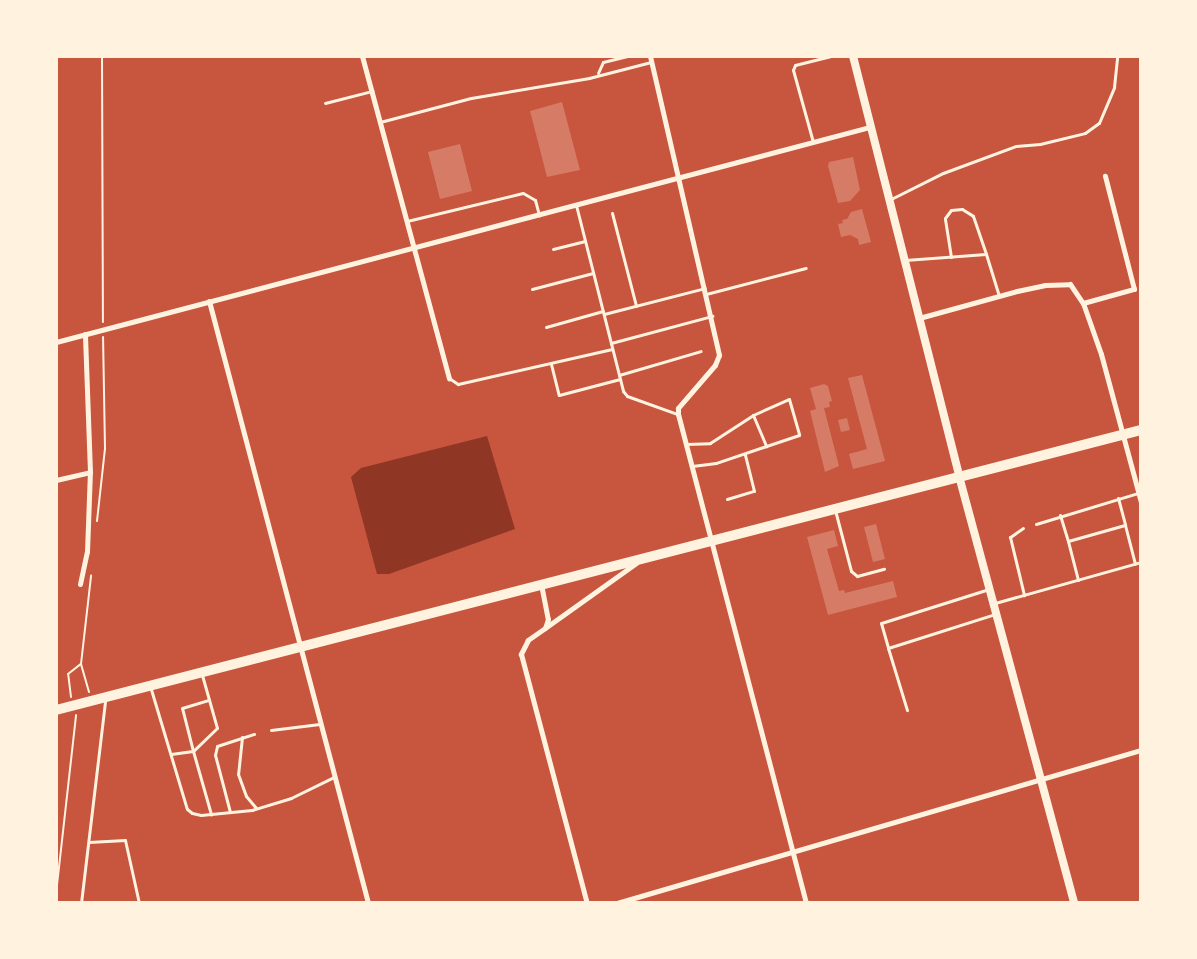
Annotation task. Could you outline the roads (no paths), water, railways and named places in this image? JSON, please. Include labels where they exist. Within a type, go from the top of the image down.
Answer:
[{"type":"highway","points":[[56,710],[1141,430]]},
{"type":"main road","points":[[852,56],[959,476],[1074,903]]},
{"type":"street","points":[[362,56],[449,378]]},
{"type":"street","points":[[650,59],[677,179],[712,316],[719,355],[715,365],[678,408],[678,414],[806,903]]},
{"type":"street","points":[[56,342],[870,127]]},
{"type":"street","points":[[1083,303],[1134,288],[1105,176]]},
{"type":"street","points":[[919,318],[999,296],[1065,283],[1075,288],[1083,303],[1141,502]]},
{"type":"street","points":[[209,301],[368,903]]},
{"type":"street","points":[[80,584],[87,552],[90,472],[85,334]]},
{"type":"street","points":[[56,480],[90,472]]},
{"type":"street","points":[[586,903],[521,654],[528,640],[646,557]]},
{"type":"street","points":[[541,584],[548,619],[545,628]]},
{"type":"street","points":[[617,903],[1141,750]]},
{"type":"lane","points":[[598,73],[604,62],[627,56]]},
{"type":"lane","points":[[813,142],[793,70],[795,65],[830,56]]},
{"type":"lane","points":[[888,200],[964,164],[1016,146],[1040,144],[1085,133],[1098,123],[1114,88],[1117,56]]},
{"type":"lane","points":[[380,122],[472,98],[589,78],[598,73],[650,59]]},
{"type":"lane","points":[[325,103],[372,91]]},
{"type":"lane","points":[[407,221],[523,193],[535,200],[539,215]]},
{"type":"lane","points":[[576,205],[619,377],[627,396],[678,414]]},
{"type":"lane","points":[[952,257],[945,218],[951,210],[962,209],[973,216],[999,296]]},
{"type":"lane","points":[[612,212],[636,306]]},
{"type":"lane","points":[[554,249],[585,241]]},
{"type":"lane","points":[[905,260],[986,254]]},
{"type":"lane","points":[[706,294],[806,268]]},
{"type":"lane","points":[[532,289],[593,273]]},
{"type":"lane","points":[[546,327],[705,288]]},
{"type":"lane","points":[[611,343],[712,316]]},
{"type":"lane","points":[[449,378],[458,384],[515,369],[551,364],[612,349]]},
{"type":"lane","points":[[551,364],[559,395],[702,351]]},
{"type":"lane","points":[[686,444],[710,443],[753,415],[789,399],[799,435],[716,463],[692,466]]},
{"type":"lane","points":[[753,415],[766,446]]},
{"type":"lane","points":[[728,499],[754,491],[745,454]]},
{"type":"lane","points":[[1036,524],[1138,492]]},
{"type":"lane","points":[[1118,498],[1135,564]]},
{"type":"lane","points":[[834,508],[850,571],[857,576],[884,569]]},
{"type":"lane","points":[[1060,515],[1078,580]]},
{"type":"lane","points":[[1068,541],[1125,526]]},
{"type":"lane","points":[[1023,528],[1010,537],[1024,595]]},
{"type":"lane","points":[[994,604],[1141,562]]},
{"type":"lane","points":[[907,710],[881,623],[990,589]]},
{"type":"lane","points":[[888,648],[996,614]]},
{"type":"lane","points":[[171,754],[192,752],[217,728],[202,672]]},
{"type":"lane","points":[[150,686],[187,809],[201,815],[256,808],[291,798],[334,777]]},
{"type":"lane","points":[[81,903],[106,698]]},
{"type":"lane","points":[[209,700],[182,708],[192,752],[211,814]]},
{"type":"lane","points":[[271,730],[320,724]]},
{"type":"lane","points":[[230,812],[215,755],[217,746],[254,734]]},
{"type":"lane","points":[[242,737],[238,774],[246,796],[256,808]]},
{"type":"lane","points":[[88,842],[125,840],[140,903]]}]
